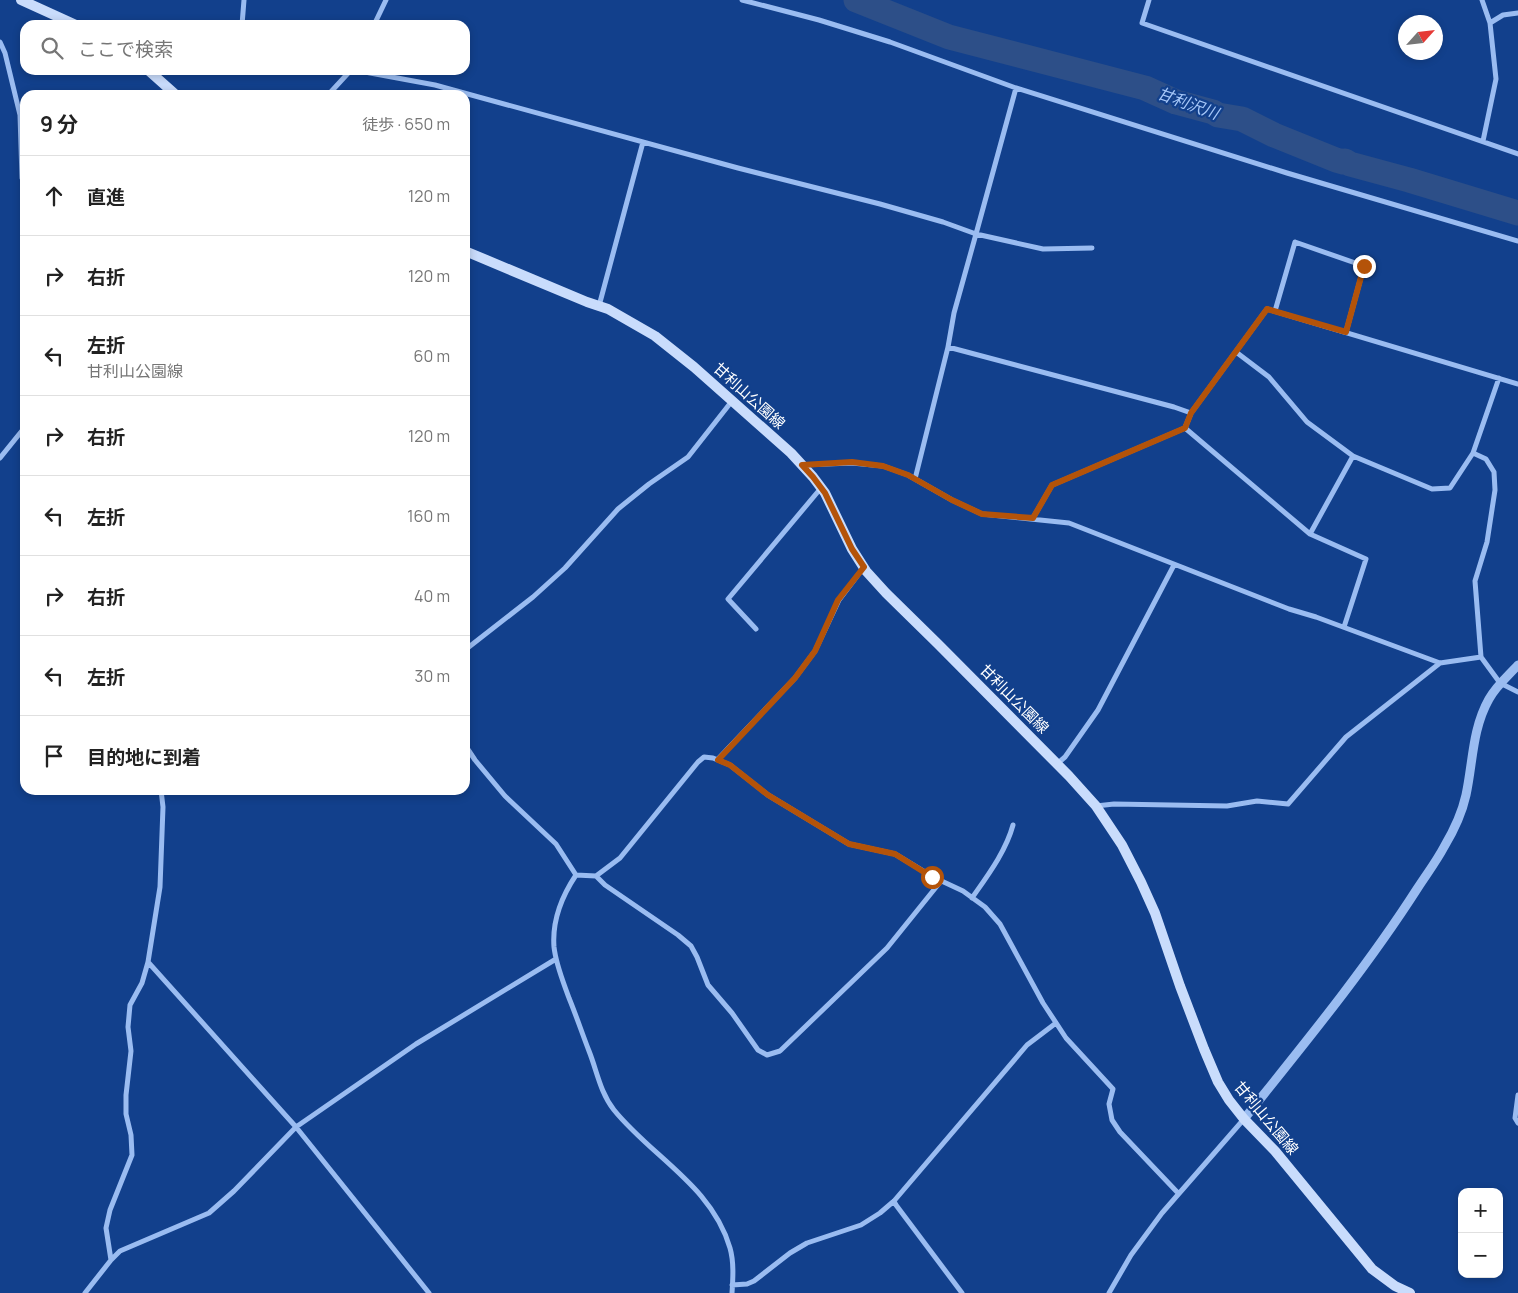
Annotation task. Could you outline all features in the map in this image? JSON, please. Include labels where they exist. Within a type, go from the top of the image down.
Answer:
[{"type":"main road","points":[[21,0],[65,20]]},
{"type":"main road","points":[[154,75],[170,90]]},
{"type":"main road","name":"甘利山公園線","points":[[470,253],[608,309],[655,336],[732,400],[802,465],[821,488],[852,549],[864,567],[886,593],[1057,764],[1096,806],[1122,845],[1141,882],[1155,913],[1180,986],[1218,1082],[1229,1100],[1244,1119],[1275,1151],[1372,1269],[1395,1286],[1410,1293]]},
{"type":"street","points":[[242,20],[244,0]]},
{"type":"street","points":[[376,20],[386,0]]},
{"type":"street","points":[[742,0],[819,20],[890,42],[1016,88],[1287,173],[1518,241]]},
{"type":"street","points":[[1149,0],[1142,23],[1518,154]]},
{"type":"street","points":[[1482,0],[1490,23],[1496,79],[1483,141]]},
{"type":"street","points":[[1490,23],[1503,15],[1518,13]]},
{"type":"street","points":[[0,42],[5,53],[20,115]]},
{"type":"street","points":[[333,90],[347,75]]},
{"type":"street","points":[[378,75],[450,90]]},
{"type":"street","points":[[915,479],[948,347],[954,313],[1016,88]]},
{"type":"street","points":[[470,95],[889,206],[976,234],[1043,250],[1092,248]]},
{"type":"street","points":[[599,306],[642,142]]},
{"type":"street","points":[[1275,311],[1296,242],[1364,266],[1346,332]]},
{"type":"street","points":[[1033,518],[1052,485],[1185,428],[1191,413],[1267,309],[1518,384]]},
{"type":"street","points":[[948,347],[1191,413]]},
{"type":"street","points":[[1236,352],[1269,378],[1307,422],[1353,456],[1432,488],[1450,488],[1473,453],[1499,378]]},
{"type":"street","points":[[470,646],[534,597],[565,568],[618,509],[649,484],[688,457],[732,400]]},
{"type":"street","points":[[1185,428],[1310,534],[1366,559],[1344,628]]},
{"type":"street","points":[[0,458],[20,433]]},
{"type":"street","points":[[1473,453],[1486,459],[1494,472],[1495,490],[1487,542],[1475,580],[1481,657],[1500,683],[1518,692]]},
{"type":"street","points":[[1310,534],[1353,456]]},
{"type":"street","points":[[802,465],[852,462],[883,466],[908,475],[952,500],[982,514],[1069,523],[1289,610],[1440,663],[1481,657]]},
{"type":"street","points":[[756,629],[728,599],[821,488]]},
{"type":"street","points":[[1057,764],[1065,758],[1098,710],[1174,564]]},
{"type":"street","points":[[718,760],[795,678],[815,651],[838,600],[864,567]]},
{"type":"street","points":[[1096,806],[1114,804],[1227,806],[1257,801],[1288,804],[1346,737],[1440,663]]},
{"type":"street","points":[[1108,1293],[1131,1256],[1178,1193],[1244,1119],[1347,990],[1396,922],[1444,848],[1454,827],[1466,796],[1472,754],[1480,721],[1489,699],[1500,683],[1518,665]]},
{"type":"street","points":[[470,752],[505,796],[556,844],[576,876]]},
{"type":"street","points":[[576,876],[596,876],[620,858],[698,762],[704,758],[714,758],[730,765],[768,795],[849,844],[895,854],[941,881],[963,891],[986,908],[1000,924],[1043,1003],[1066,1038],[1113,1089],[1109,1104],[1112,1120],[1116,1126],[1178,1193]]},
{"type":"street","points":[[111,1260],[106,1228],[110,1210],[132,1154],[131,1135],[126,1114],[126,1095],[131,1051],[128,1027],[130,1005],[142,983],[148,962],[160,887],[162,795]]},
{"type":"street","points":[[972,898],[1010,838],[1013,825]]},
{"type":"street","points":[[576,876],[566,890],[555,922],[554,946],[559,970],[597,1071],[601,1089],[629,1128],[685,1178],[706,1201],[722,1226],[730,1249],[733,1271],[732,1293]]},
{"type":"street","points":[[596,876],[605,886],[678,935],[691,946],[708,985],[732,1013],[758,1050],[767,1055],[780,1051],[887,948],[941,881]]},
{"type":"street","points":[[85,1293],[120,1251],[209,1213],[234,1191],[296,1127],[416,1044],[556,959]]},
{"type":"street","points":[[148,962],[296,1127],[429,1293]]},
{"type":"street","points":[[732,1285],[747,1284],[754,1281],[806,1243],[862,1225],[880,1213],[894,1201],[1027,1045],[1056,1023]]},
{"type":"street","points":[[1518,1096],[1515,1118],[1518,1123]]},
{"type":"street","points":[[894,1201],[911,1227],[962,1293]]},
{"type":"waterway","name":"甘利沢川","points":[[856,0],[949,37],[1145,88],[1176,102],[1218,115],[1242,119],[1274,135],[1336,160],[1345,161],[1518,213]]},
{"type":"route","points":[[932,877],[908,860],[895,854],[869,850],[849,844],[768,795],[730,765],[718,760],[795,678],[815,651],[838,600],[864,567],[852,549],[825,493],[802,465],[852,462],[883,466],[908,475],[952,500],[982,514],[1033,518],[1052,485],[1185,428],[1191,413],[1267,309],[1346,332],[1364,266]]}]
